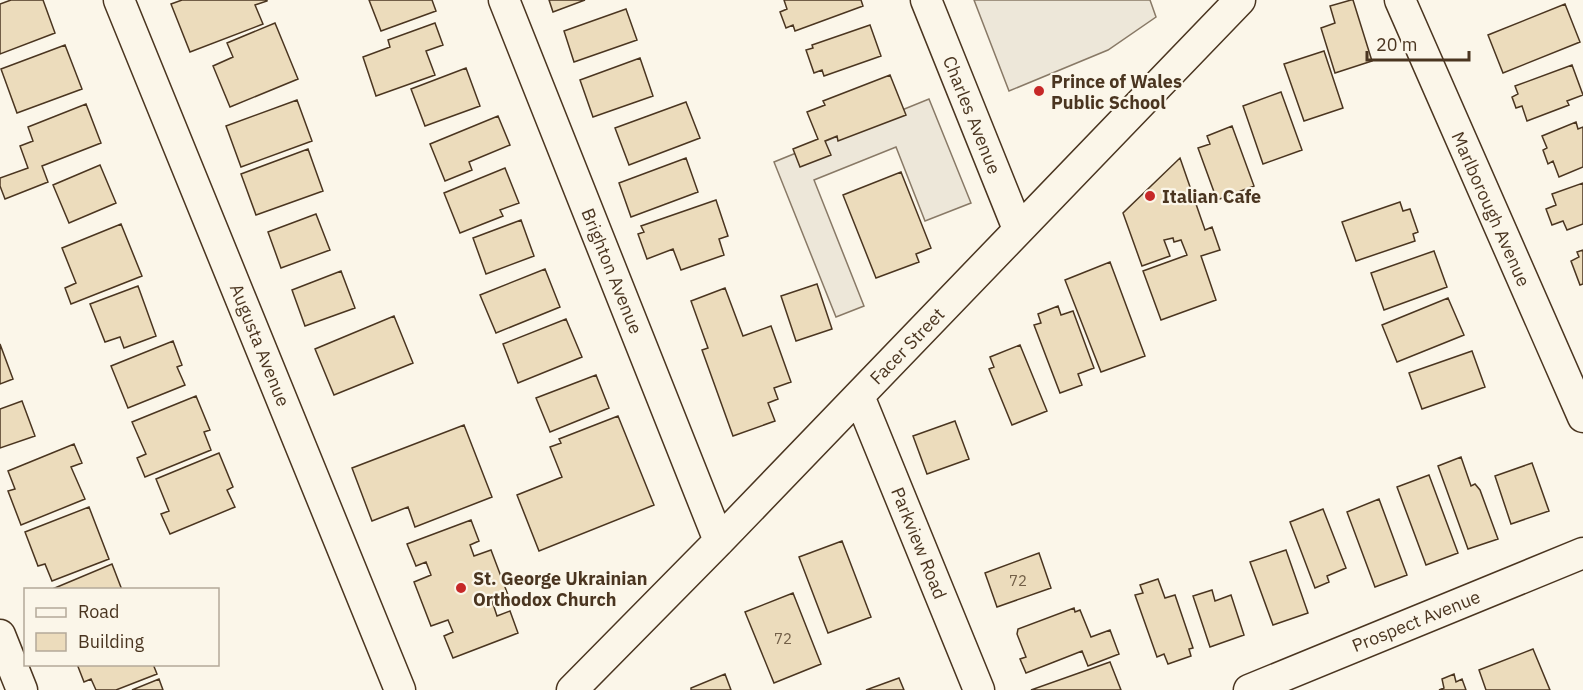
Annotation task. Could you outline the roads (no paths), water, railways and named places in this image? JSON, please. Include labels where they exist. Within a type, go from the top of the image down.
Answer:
[{"type":"street","name":"Augusta Avenue","points":[[119,0],[400,690]]},
{"type":"street","name":"Brighton Avenue","points":[[504,0],[719,541]]},
{"type":"street","name":"Charles Avenue","points":[[926,0],[1018,229]]},
{"type":"street","name":"Facer Street","points":[[581,686],[1240,0]]},
{"type":"street","name":"Marlborough Avenue","points":[[1400,0],[1583,417]]},
{"type":"street","name":"Parkview Road","points":[[859,396],[979,690]]},
{"type":"street","name":"Prospect Avenue","points":[[1249,690],[1583,553]]},
{"type":"street","points":[[0,635],[22,690]]},
{"type":"place","name":"Prince of Wales Public School","points":[[1039,91]]},
{"type":"place","name":"Italian Cafe","points":[[1150,196]]},
{"type":"place","name":"St. George Ukrainian Orthodox Church","points":[[461,588]]}]
